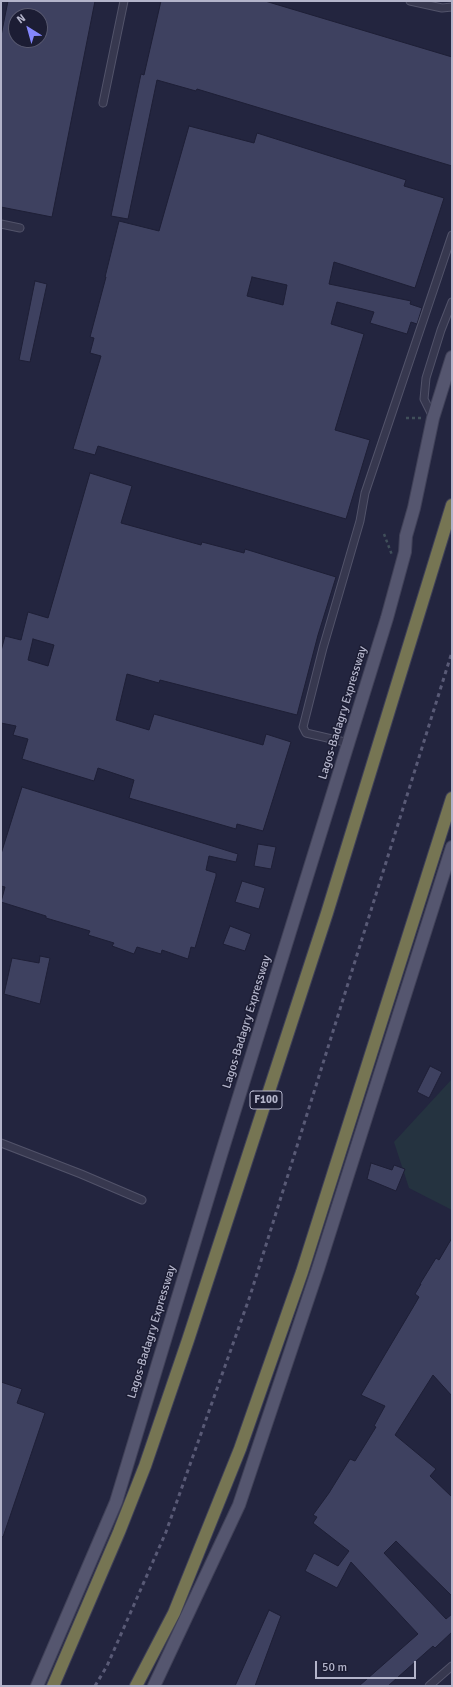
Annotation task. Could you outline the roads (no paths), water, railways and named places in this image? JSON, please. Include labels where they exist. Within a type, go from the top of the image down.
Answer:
[{"type":"highway","name":"F100","points":[[52,1686],[119,1532],[145,1466],[188,1340],[327,913],[452,505]]},
{"type":"highway","points":[[136,1686],[174,1613],[245,1434],[302,1272],[452,798]]},
{"type":"main road","name":"Lagos-Badagry Expressway","points":[[37,1686],[116,1502],[218,1165],[387,618],[405,552],[406,536],[414,508],[433,418],[452,357]]},
{"type":"main road","points":[[154,1686],[239,1504],[315,1277],[452,847]]},
{"type":"lane","points":[[103,102],[124,1]]},
{"type":"lane","points":[[410,1],[442,8],[452,7]]},
{"type":"lane","points":[[1,224],[20,228]]},
{"type":"lane","points":[[349,743],[306,733],[303,727],[322,648],[360,521],[365,493],[452,235]]},
{"type":"lane","points":[[433,418],[424,400],[426,378],[441,330],[452,302]]},
{"type":"lane","points":[[1,1143],[81,1174],[142,1200]]},
{"type":"lane","points":[[429,1686],[452,1666]]},
{"type":"railway","points":[[95,1686],[107,1666],[166,1532],[250,1296],[452,652]]}]
